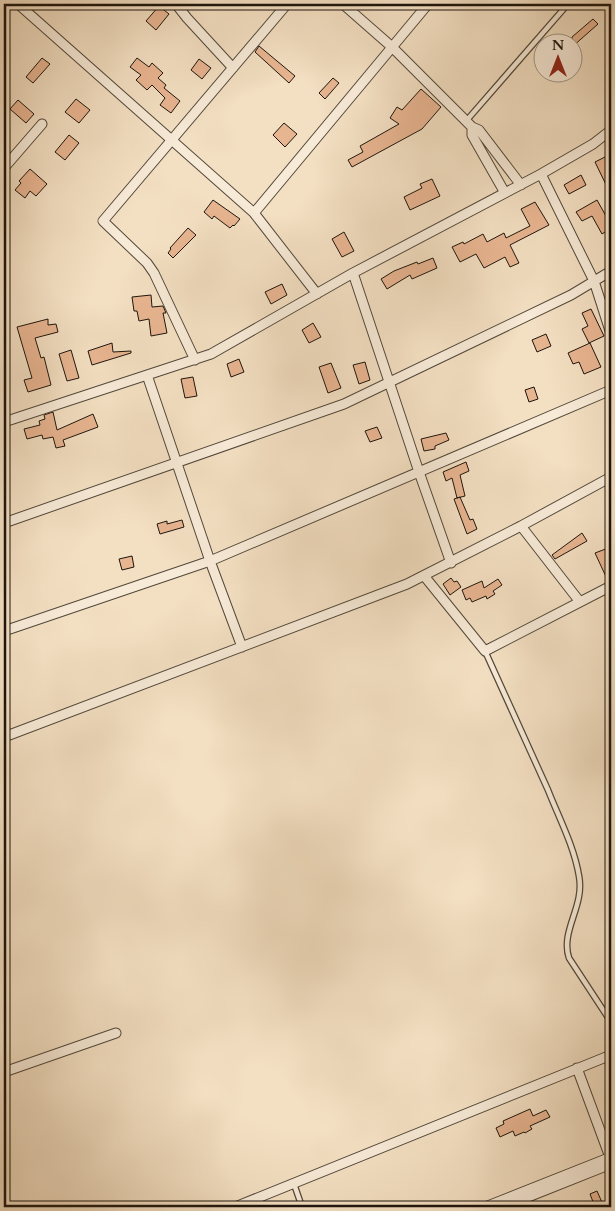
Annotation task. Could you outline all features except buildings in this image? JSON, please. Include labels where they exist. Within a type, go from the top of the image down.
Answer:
[{"type":"street","points":[[18,4],[254,213],[318,294]]},
{"type":"street","points":[[176,4],[233,68]]},
{"type":"street","points":[[195,360],[154,273],[147,263],[103,221],[287,4]]},
{"type":"street","points":[[343,4],[392,47],[469,124],[479,130],[521,185]]},
{"type":"street","points":[[254,213],[428,4]]},
{"type":"street","points":[[4,168],[42,124]]},
{"type":"street","points":[[469,124],[472,134],[505,193]]},
{"type":"street","points":[[4,422],[211,354],[353,274],[541,174],[593,144],[611,130]]},
{"type":"street","points":[[541,174],[594,281],[611,334]]},
{"type":"street","points":[[4,523],[344,404],[571,295],[611,270]]},
{"type":"street","points":[[353,274],[451,563]]},
{"type":"street","points":[[147,375],[210,561],[242,647]]},
{"type":"street","points":[[4,631],[210,561],[611,390]]},
{"type":"street","points":[[4,737],[425,576],[611,477]]},
{"type":"street","points":[[521,526],[580,602]]},
{"type":"street","points":[[425,576],[485,651],[611,586]]},
{"type":"street","points":[[4,1072],[116,1032]]},
{"type":"street","points":[[235,1207],[611,1055]]},
{"type":"street","points":[[577,1068],[611,1159]]},
{"type":"street","points":[[485,1207],[611,1159]]},
{"type":"street","points":[[503,1207],[611,1159]]},
{"type":"lane","points":[[469,124],[568,4]]},
{"type":"lane","points":[[485,651],[567,836],[579,874],[581,892],[579,904],[567,939],[569,958],[611,1022]]},
{"type":"lane","points":[[294,1184],[302,1207]]}]
